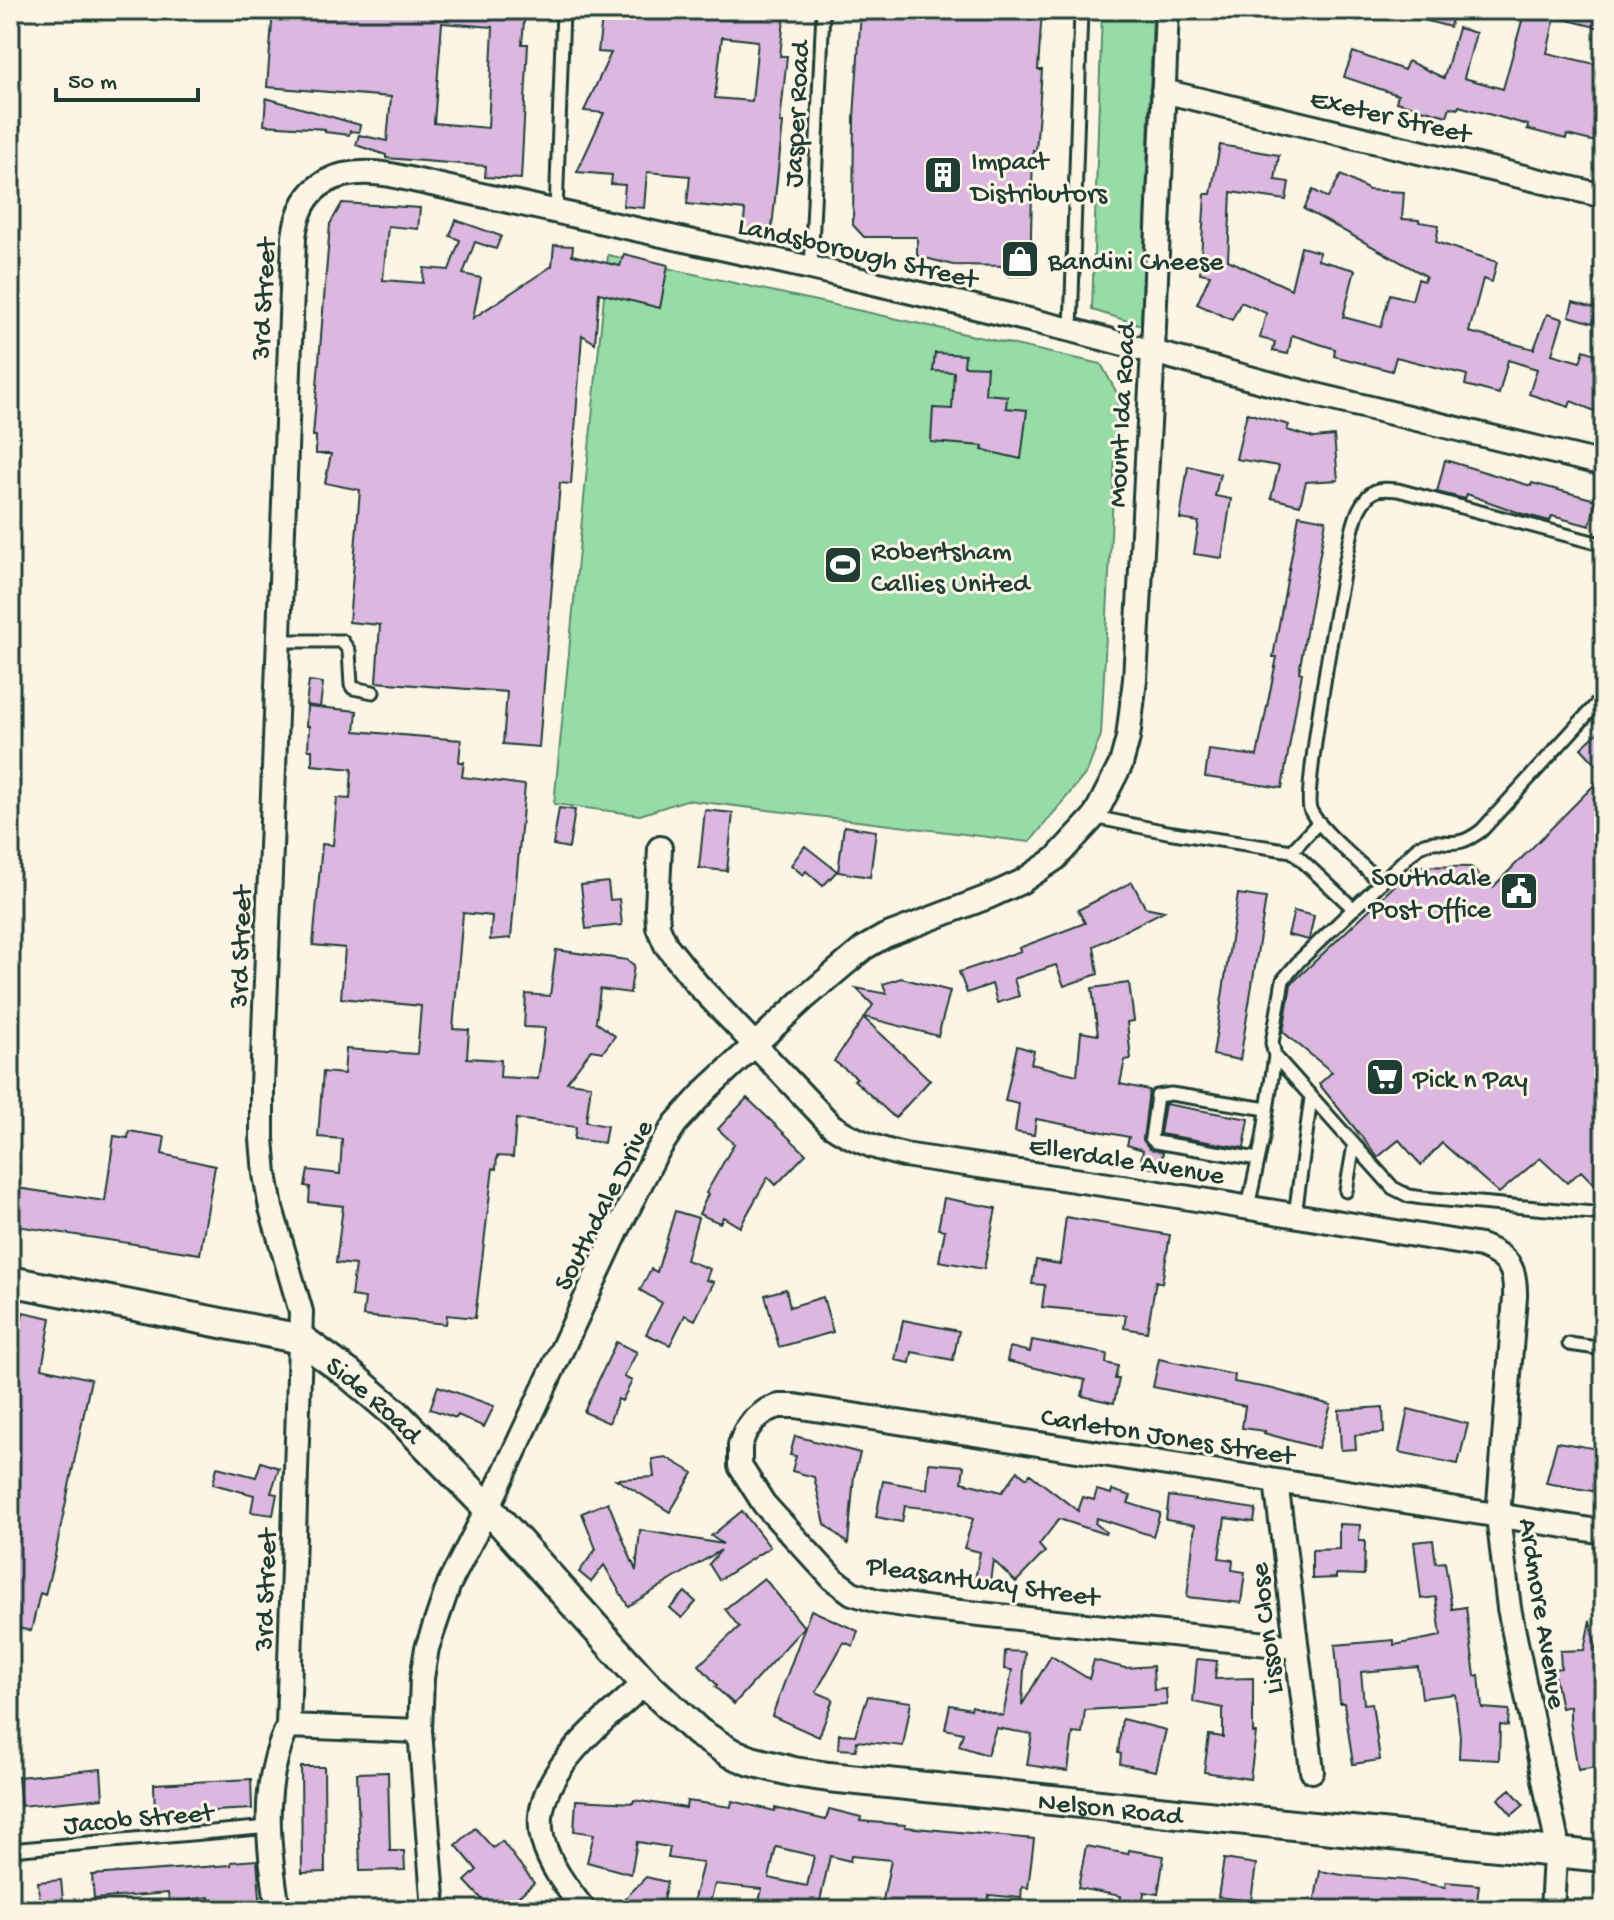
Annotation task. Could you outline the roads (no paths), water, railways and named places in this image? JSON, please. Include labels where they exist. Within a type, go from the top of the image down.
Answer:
[{"type":"street","name":"Mount Ida Road","points":[[1094,817],[1121,764],[1133,708],[1153,351],[1167,10]]},
{"type":"street","name":"Exeter Street","points":[[1163,91],[1604,196]]},
{"type":"street","name":"Landsborough Street","points":[[330,180],[346,173],[372,172],[811,268],[1604,464]]},
{"type":"street","name":"3rd Street","points":[[278,1910],[268,1805],[272,1767],[288,1726],[301,1312],[271,1208],[262,1139],[294,237],[299,213],[305,202],[330,180]]},
{"type":"street","name":"Southdale Drive","points":[[434,1910],[420,1731],[422,1678],[427,1648],[449,1584],[655,1155],[691,1106],[756,1043],[864,948],[885,936],[1021,882],[1055,859],[1094,817]]},
{"type":"street","name":"Ellerdale Avenue","points":[[660,848],[657,908],[661,937],[678,964],[831,1125],[847,1136],[879,1149],[1481,1246],[1506,1260],[1516,1276]]},
{"type":"street","name":"Ardmore Avenue","points":[[1516,1276],[1498,1516],[1509,1608],[1556,1838],[1552,1910]]},
{"type":"street","name":"Side Road","points":[[10,1281],[301,1339],[397,1415],[488,1508],[645,1683]]},
{"type":"street","name":"Carleton Jones Street","points":[[740,1445],[754,1420],[767,1410],[795,1406],[1604,1532]]},
{"type":"street","name":"Pleasantway Street","points":[[740,1445],[740,1466],[764,1504],[833,1579],[862,1598],[932,1609],[1296,1647]]},
{"type":"street","name":"Lisson Close","points":[[1276,1481],[1312,1771]]},
{"type":"street","points":[[584,1910],[564,1883],[546,1850],[541,1823],[545,1802],[552,1782],[568,1755],[645,1683]]},
{"type":"street","name":"Nelson Road","points":[[645,1683],[714,1744],[751,1761],[794,1772],[1604,1857]]},
{"type":"street","points":[[288,1726],[420,1731]]},
{"type":"lane","points":[[556,213],[563,10]]},
{"type":"lane","name":"Jasper Road","points":[[811,268],[823,10]]},
{"type":"lane","name":"Mount Ida Road","points":[[1071,330],[1081,10]]},
{"type":"lane","points":[[1381,883],[1319,822],[1309,805],[1315,747],[1349,543],[1355,519],[1372,492],[1398,490],[1604,545]]},
{"type":"lane","points":[[279,641],[342,641],[349,651],[351,685],[373,692]]},
{"type":"lane","points":[[1248,1207],[1267,1109],[1275,1056],[1272,1043],[1283,980],[1423,843],[1462,843],[1482,830],[1604,696]]},
{"type":"lane","points":[[1094,817],[1292,851],[1354,909]]},
{"type":"lane","points":[[1292,851],[1319,822]]},
{"type":"lane","points":[[1275,1056],[1393,1188],[1409,1196],[1604,1214]]},
{"type":"lane","points":[[1258,1159],[1155,1142],[1151,1138],[1155,1103],[1157,1096],[1171,1094],[1267,1109]]},
{"type":"lane","points":[[1295,1215],[1311,1098]]},
{"type":"lane","points":[[1346,1191],[1354,1145]]},
{"type":"lane","points":[[1569,1344],[1604,1349]]},
{"type":"lane","name":"Jacob Street","points":[[10,1850],[269,1827]]},
{"type":"place","name":"Impact Distributors","points":[[943,175]]},
{"type":"place","name":"Bandini Cheese","points":[[1020,259]]},
{"type":"place","name":"Robertsham Callies United","points":[[843,565]]},
{"type":"place","name":"Southdale Post Office","points":[[1519,891]]},
{"type":"place","name":"Pick n Pay","points":[[1385,1077]]}]
